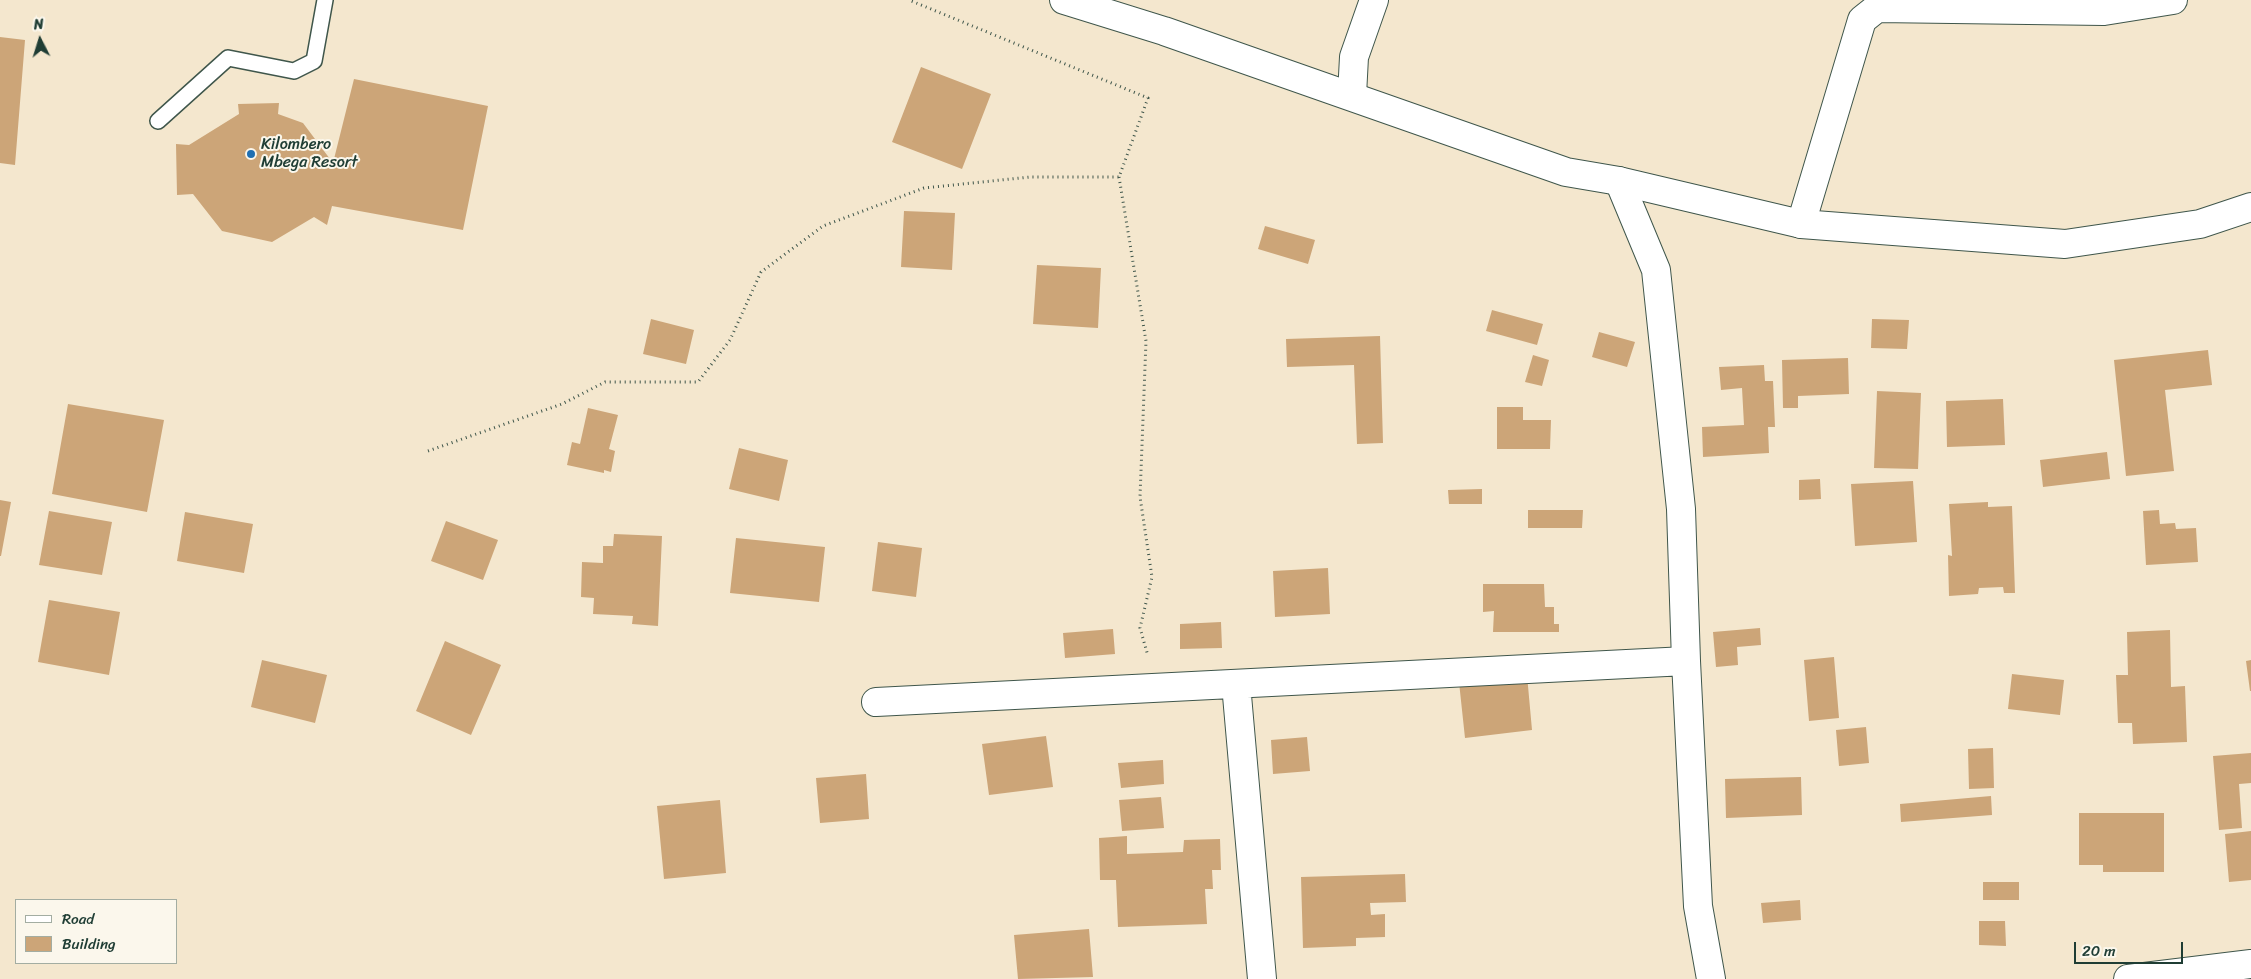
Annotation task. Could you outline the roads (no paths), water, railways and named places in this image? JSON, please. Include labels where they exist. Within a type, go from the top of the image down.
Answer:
[{"type":"street","points":[[1064,0],[1164,31],[1352,95],[1566,172],[1619,181],[1801,224],[2065,244],[2200,224],[2251,206]]},
{"type":"street","points":[[1352,95],[1354,57],[1374,0]]},
{"type":"street","points":[[1801,224],[1865,10],[1877,8],[2104,11],[2173,0]]},
{"type":"street","points":[[1619,181],[1656,270],[1681,510],[1698,906],[1711,979]]},
{"type":"street","points":[[876,702],[1686,661]]},
{"type":"street","points":[[1236,684],[1262,979]]},
{"type":"street","points":[[2128,979],[2251,964]]},
{"type":"lane","points":[[158,121],[228,58],[294,71],[314,61],[325,0]]},
{"type":"place","name":"Kilombero Mbega Resort","points":[[251,154]]}]
